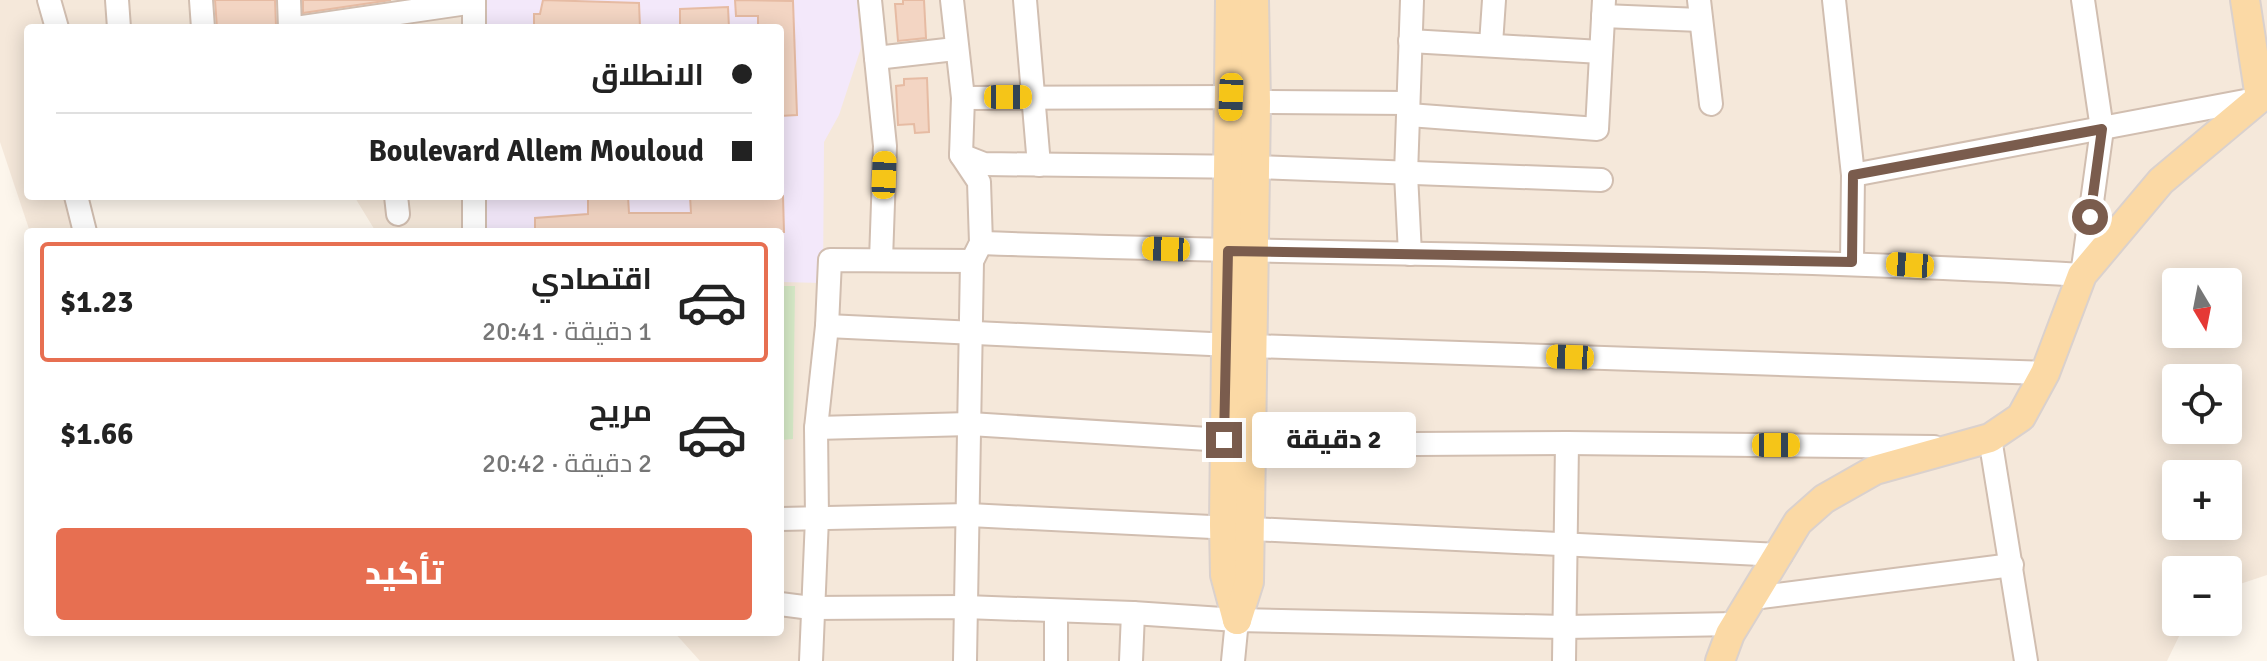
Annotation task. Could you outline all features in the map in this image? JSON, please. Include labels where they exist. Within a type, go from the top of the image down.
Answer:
[{"type":"main road","points":[[1230,0],[1243,100]]},
{"type":"main road","points":[[1236,528],[1252,445],[1240,345],[1243,100],[1254,0]]},
{"type":"main road","points":[[1719,659],[1736,624],[1781,555],[1798,522],[1824,499],[1875,470],[1990,438],[2021,417],[2045,373],[2082,275],[2161,181],[2263,98],[2245,0]]},
{"type":"main road","points":[[1237,620],[1249,582],[1236,528],[1224,440],[1240,345]]},
{"type":"street","points":[[49,0],[56,24]]},
{"type":"street","points":[[117,0],[119,24]]},
{"type":"street","points":[[201,0],[203,24]]},
{"type":"street","points":[[289,0],[292,24]]},
{"type":"street","points":[[870,0],[885,146],[881,260]]},
{"type":"street","points":[[952,0],[955,49],[963,98],[961,155],[979,182],[971,333],[965,661]]},
{"type":"street","points":[[1025,0],[1039,165]]},
{"type":"street","points":[[1410,254],[1406,174],[1412,0]]},
{"type":"street","points":[[1491,44],[1494,0]]},
{"type":"street","points":[[1834,0],[1853,175],[1852,262]]},
{"type":"street","points":[[811,661],[817,518],[816,428],[827,326],[830,260],[881,260],[976,252],[1410,254],[1852,262],[2082,275],[2102,129],[2083,0]]},
{"type":"street","points":[[319,24],[474,1],[474,24]]},
{"type":"street","points":[[963,98],[1243,100],[1408,109],[1597,129],[1604,8],[1700,10],[1711,104]]},
{"type":"street","points":[[1410,41],[1601,52]]},
{"type":"street","points":[[876,58],[955,49]]},
{"type":"street","points":[[1853,175],[2263,98]]},
{"type":"street","points":[[961,155],[984,164],[1242,167],[1601,180]]},
{"type":"street","points":[[77,200],[84,228]]},
{"type":"street","points":[[474,200],[474,228]]},
{"type":"street","points":[[827,326],[1240,345],[2045,373]]},
{"type":"street","points":[[816,428],[970,424],[1224,440],[1252,445],[1567,443],[1955,447]]},
{"type":"street","points":[[1990,438],[2026,661]]},
{"type":"street","points":[[1564,661],[1567,443]]},
{"type":"street","points":[[784,519],[969,515],[1781,555]]},
{"type":"street","points":[[1753,598],[2012,565]]},
{"type":"street","points":[[784,605],[811,608],[965,607],[1237,620],[1565,627],[1736,624]]},
{"type":"street","points":[[1056,613],[1056,661]]},
{"type":"street","points":[[1131,661],[1133,613]]},
{"type":"street","points":[[1233,661],[1237,620]]},
{"type":"shaded area","points":[[0,0],[2267,0],[2267,575],[2242,583],[2242,556],[2162,556],[2162,636],[2179,636],[2167,661],[700,661],[678,636],[784,636],[784,228],[374,228],[356,200],[784,200],[784,24],[24,24],[24,200],[85,200],[92,228],[29,228],[0,142]]},
{"type":"shaded area","points":[[479,0],[857,0],[861,48],[839,115],[824,142],[823,283],[784,282],[784,228],[483,228],[478,200],[784,200],[784,24],[478,24]]},
{"type":"green space","points":[[784,286],[795,286],[793,439],[784,440]]},
{"type":"building","points":[[215,0],[275,0],[276,24],[217,24]]},
{"type":"building","points":[[303,0],[391,0],[303,13]]},
{"type":"building","points":[[543,0],[639,3],[640,24],[534,24],[534,14],[540,14]]},
{"type":"building","points":[[735,0],[793,1],[797,115],[784,116],[784,24],[758,24],[758,16],[736,16]]},
{"type":"building","points":[[903,0],[924,0],[926,38],[898,41],[895,4],[903,4]]},
{"type":"building","points":[[728,7],[729,24],[680,24],[680,9]]},
{"type":"building","points":[[927,78],[929,132],[915,133],[914,124],[898,125],[896,86],[904,85],[904,79]]},
{"type":"building","points":[[588,200],[628,200],[629,213],[691,213],[690,200],[783,200],[784,228],[535,228],[535,218],[588,214]]},
{"type":"route","points":[[1224,440],[1228,251],[1852,262],[1853,175],[2102,129],[2090,217]]}]
